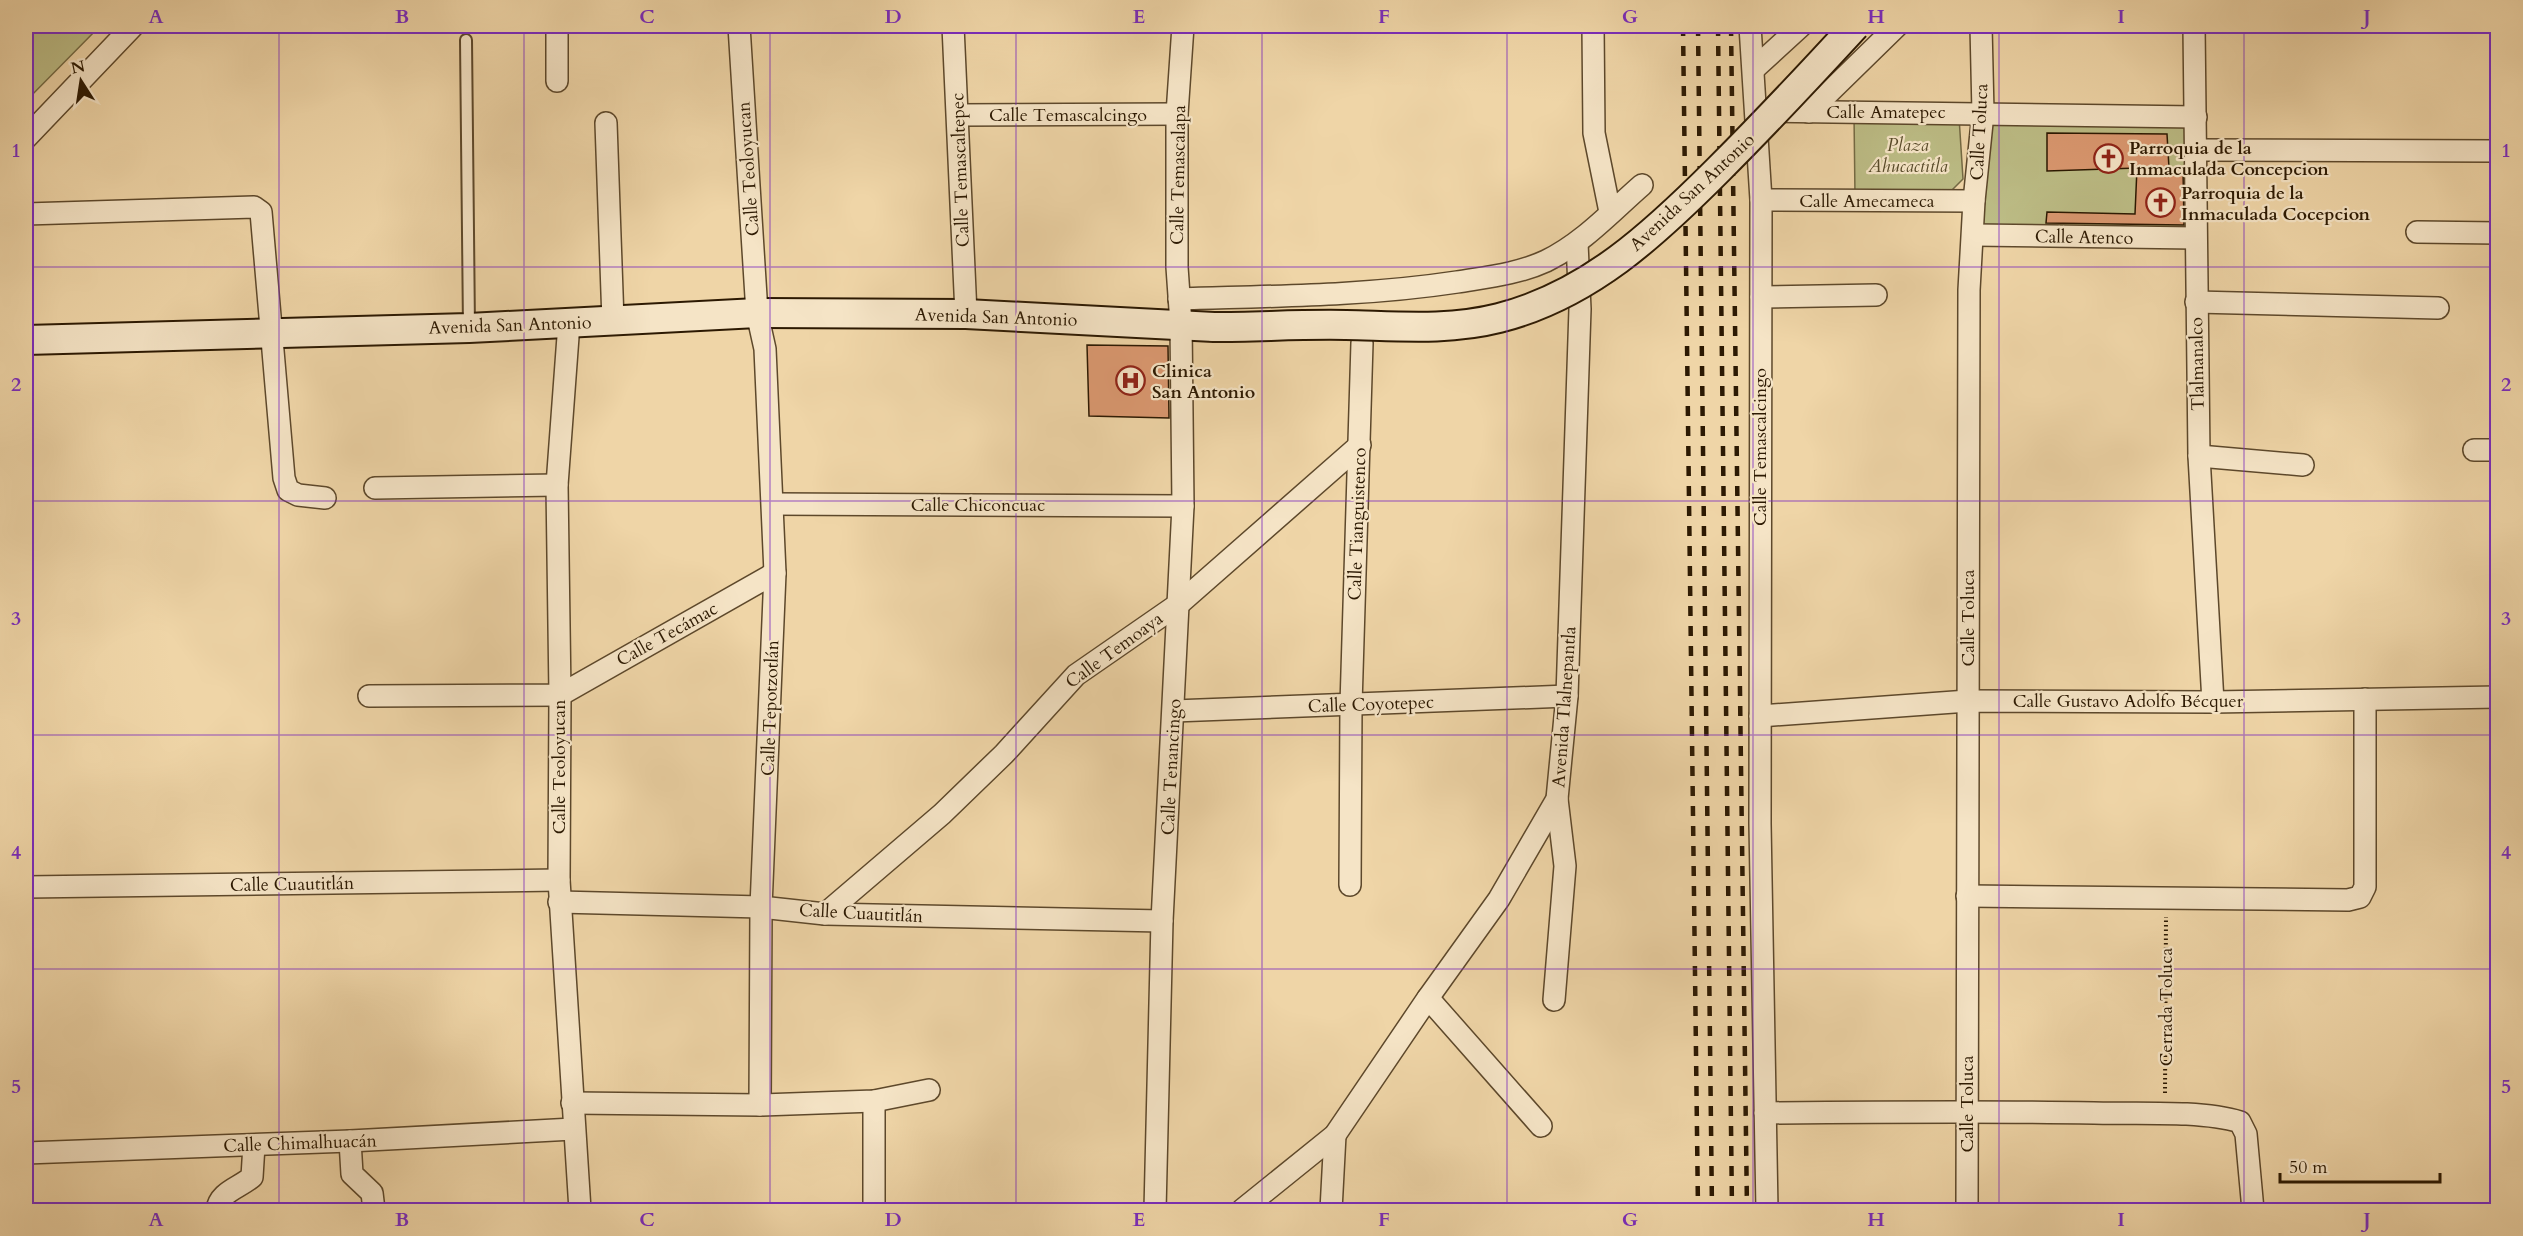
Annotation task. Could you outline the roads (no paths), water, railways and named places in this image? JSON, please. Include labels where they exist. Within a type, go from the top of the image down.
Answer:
[{"type":"main road","name":"Avenida San Antonio","points":[[26,340],[469,328],[757,313],[966,314],[1180,311],[1214,327],[1344,325],[1429,328],[1498,318],[1546,302],[1631,252],[1766,123],[1855,26]]},
{"type":"street","points":[[26,138],[134,26]]},
{"type":"street","points":[[557,26],[557,81]]},
{"type":"street","name":"Calle Teoloyucan","points":[[739,26],[757,313]]},
{"type":"street","name":"Calle Temascaltepec","points":[[953,26],[966,314]]},
{"type":"street","name":"Calle Temascalapa","points":[[1180,311],[1177,267],[1178,114],[1183,26]]},
{"type":"street","points":[[1593,26],[1594,133],[1610,212]]},
{"type":"street","name":"Calle Temascalcingo","points":[[1750,26],[1761,200],[1760,824],[1767,1210]]},
{"type":"street","points":[[1754,69],[1802,26]]},
{"type":"street","points":[[1809,112],[1897,26]]},
{"type":"street","name":"Calle Toluca","points":[[1967,1210],[1969,290],[1974,235],[1974,201],[1983,113],[1981,26]]},
{"type":"street","name":"Tlalmanalco","points":[[2194,26],[2199,456],[2213,702]]},
{"type":"street","name":"Calle Amatepec","points":[[1756,111],[2196,117]]},
{"type":"street","name":"Calle Temascalcingo","points":[[958,115],[1178,114]]},
{"type":"street","points":[[606,123],[613,321]]},
{"type":"street","points":[[2196,150],[2498,151]]},
{"type":"street","name":"Avenida San Antonio","points":[[1180,311],[1424,287],[1509,273],[1544,261],[1577,243],[1642,185]]},
{"type":"street","name":"Calle Amecameca","points":[[1761,200],[1974,201]]},
{"type":"street","points":[[26,214],[254,207],[261,212],[264,222],[284,478],[288,490],[298,495],[325,498]]},
{"type":"street","points":[[2417,232],[2498,233]]},
{"type":"street","name":"Calle Atenco","points":[[1974,235],[2195,238]]},
{"type":"street","name":"Avenida Tlalnepantla","points":[[1242,1210],[1335,1135],[1428,998],[1499,899],[1557,799],[1568,696],[1580,309],[1577,243]]},
{"type":"street","points":[[1761,297],[1876,295]]},
{"type":"street","points":[[2196,302],[2438,308]]},
{"type":"street","name":"Calle Tenancingo","points":[[1155,1210],[1162,921],[1180,603],[1183,506],[1180,311]]},
{"type":"street","name":"Calle Tepotzotlán","points":[[757,313],[765,349],[775,573],[761,907],[760,1105]]},
{"type":"street","name":"Calle Teoloyucan","points":[[568,323],[557,485],[560,695],[559,902],[580,1210]]},
{"type":"street","name":"Calle Tianguistenco","points":[[1350,885],[1351,705],[1362,343]]},
{"type":"street","name":"Calle Temoaya","points":[[825,914],[950,806],[1004,754],[1076,675],[1180,603],[1360,445]]},
{"type":"street","points":[[2474,450],[2498,450]]},
{"type":"street","points":[[2199,456],[2303,465]]},
{"type":"street","points":[[375,488],[557,485]]},
{"type":"street","name":"Calle Chiconcuac","points":[[773,504],[1183,506]]},
{"type":"street","name":"Calle Tecámac","points":[[560,695],[775,573]]},
{"type":"street","points":[[369,696],[560,695]]},
{"type":"street","name":"Calle Coyotepec","points":[[1174,711],[1568,696]]},
{"type":"street","name":"Calle Gustavo Adolfo Bécquer","points":[[1760,716],[1968,701],[2213,702],[2498,697]]},
{"type":"street","points":[[1967,896],[2348,900],[2360,897],[2365,887],[2366,699]]},
{"type":"street","points":[[1554,1000],[1565,866],[1557,799]]},
{"type":"street","name":"Calle Cuautitlán","points":[[26,887],[559,880]]},
{"type":"street","name":"Calle Cuautitlán","points":[[559,902],[761,907],[825,914],[1162,921]]},
{"type":"street","points":[[1428,998],[1541,1125]]},
{"type":"street","points":[[572,1103],[760,1105],[874,1101],[929,1090]]},
{"type":"street","points":[[874,1101],[874,1210]]},
{"type":"street","points":[[1765,1113],[1967,1111],[2227,1118],[2240,1122],[2246,1134],[2253,1210]]},
{"type":"street","name":"Calle Chimalhuacán","points":[[26,1153],[573,1130]]},
{"type":"street","points":[[1331,1210],[1335,1135]]},
{"type":"street","points":[[350,1141],[352,1174],[372,1193],[374,1210]]},
{"type":"street","points":[[217,1210],[225,1194],[252,1177],[254,1145]]},
{"type":"lane","points":[[466,40],[469,328]]},
{"type":"railway","points":[[1683,26],[1698,1210]]},
{"type":"railway","points":[[1698,26],[1712,1210]]},
{"type":"railway","points":[[1718,26],[1732,1210]]},
{"type":"railway","points":[[1731,26],[1747,1210]]},
{"type":"place","name":"Parroquia de la Inmaculada Concepcion","points":[[2108,158]]},
{"type":"place","name":"Parroquia de la Inmaculada Cocepcion","points":[[2160,203]]},
{"type":"place","name":"Clinica San Antonio","points":[[1131,381]]},
{"type":"park label","name":"Plaza Ahucactitla","points":[[1908,155]]}]
